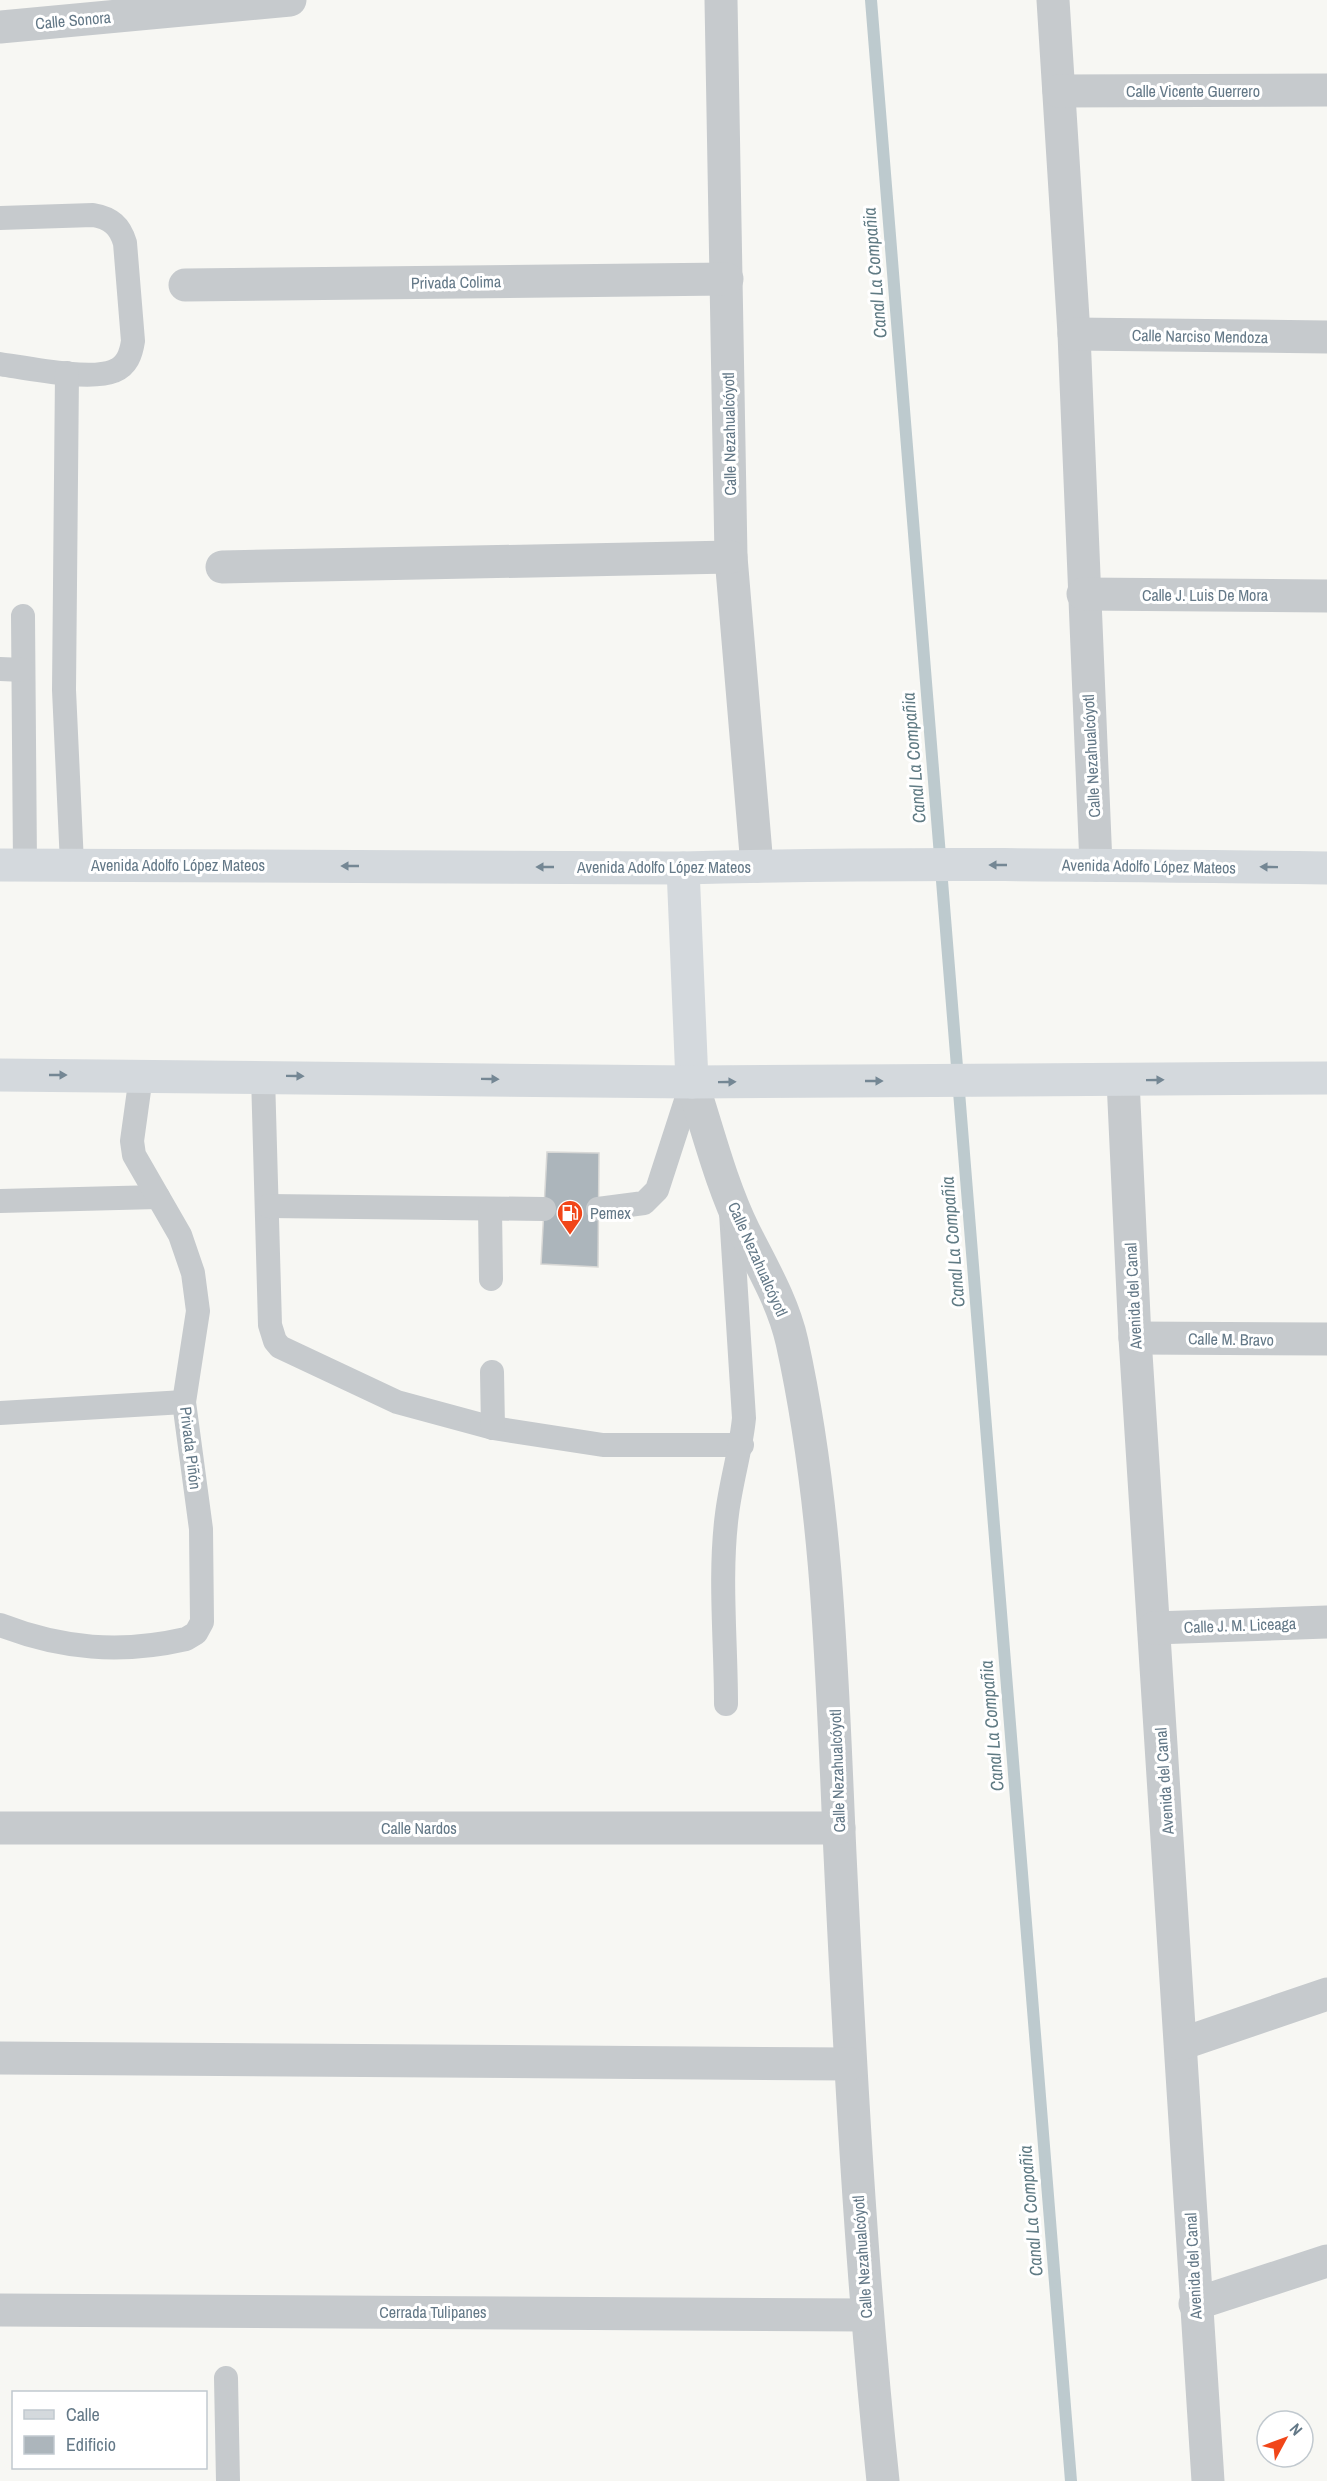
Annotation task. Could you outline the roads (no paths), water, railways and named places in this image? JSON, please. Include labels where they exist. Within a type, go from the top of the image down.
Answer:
[{"type":"main road","name":"Avenida Adolfo López Mateos","points":[[12,866],[72,864],[683,868],[793,865],[1056,864],[1327,868]]},
{"type":"main road","points":[[683,868],[692,1082]]},
{"type":"main road","points":[[0,1075],[692,1082],[1327,1078]]},
{"type":"street","name":"Calle Sonora","points":[[0,27],[290,0]]},
{"type":"street","name":"Calle Nezahualcóyotl","points":[[721,0],[731,557],[757,866]]},
{"type":"street","name":"Calle Nezahualcóyotl","points":[[1053,0],[1074,334],[1096,865]]},
{"type":"street","name":"Calle Vicente Guerrero","points":[[1059,91],[1327,90]]},
{"type":"street","name":"Privada Colima","points":[[186,285],[727,279]]},
{"type":"street","name":"Calle Narciso Mendoza","points":[[1074,334],[1327,337]]},
{"type":"street","points":[[222,567],[731,557]]},
{"type":"street","name":"Calle J. Luis De Mora","points":[[1083,594],[1327,596]]},
{"type":"street","name":"Avenida del Canal","points":[[1123,1080],[1135,1338],[1208,2481]]},
{"type":"street","name":"Calle Nezahualcóyotl","points":[[692,1082],[743,1230],[776,1293],[792,1339],[822,1520],[834,1680],[850,2064],[866,2315],[883,2481]]},
{"type":"street","name":"Calle M. Bravo","points":[[1135,1338],[1327,1339]]},
{"type":"street","name":"Calle J. M. Liceaga","points":[[1154,1628],[1327,1622]]},
{"type":"street","name":"Calle Nardos","points":[[0,1828],[839,1828]]},
{"type":"street","points":[[1181,2044],[1327,1994]]},
{"type":"street","points":[[0,2058],[850,2064]]},
{"type":"street","points":[[1195,2304],[1327,2261]]},
{"type":"street","name":"Cerrada Tulipanes","points":[[0,2310],[866,2315]]},
{"type":"lane","points":[[0,218],[93,215],[105,217],[122,232],[133,341],[131,353],[124,364],[114,371],[68,373],[0,364]]},
{"type":"lane","points":[[68,373],[64,690],[72,864]]},
{"type":"lane","points":[[12,866],[12,669],[23,616]]},
{"type":"lane","name":"Privada Piñón","points":[[0,1625],[26,1635],[88,1649],[174,1642],[196,1633],[202,1622],[204,1611],[201,1529],[184,1402],[195,1341],[197,1302],[193,1273],[180,1234],[134,1155],[132,1141],[141,1076]]},
{"type":"lane","points":[[263,1076],[270,1325],[275,1341],[280,1347],[397,1402],[493,1428],[603,1445],[742,1445]]},
{"type":"lane","points":[[598,1209],[644,1203],[657,1190],[692,1082]]},
{"type":"lane","points":[[726,1704],[725,1548],[727,1514],[742,1445],[744,1386],[729,1194]]},
{"type":"lane","points":[[0,1201],[158,1197]]},
{"type":"lane","points":[[268,1206],[544,1209]]},
{"type":"lane","points":[[490,1209],[491,1279]]},
{"type":"lane","points":[[492,1372],[493,1428]]},
{"type":"lane","points":[[0,1413],[184,1402]]},
{"type":"lane","points":[[226,2378],[228,2481]]},
{"type":"waterway","name":"Canal La Compañia","points":[[871,0],[1071,2481]]},
{"type":"place","name":"Pemex","points":[[570,1236]]}]
